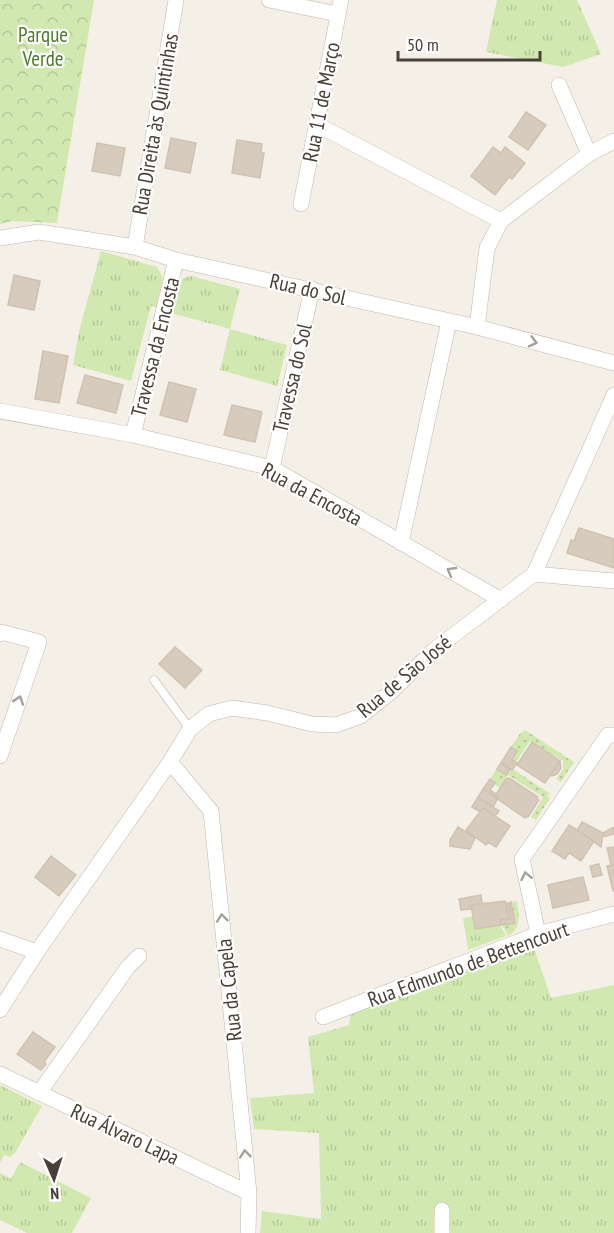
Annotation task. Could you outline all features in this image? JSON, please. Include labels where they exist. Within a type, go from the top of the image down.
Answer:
[{"type":"street","name":"Rua Direita às Quintinhas","points":[[135,247],[176,0]]},
{"type":"street","points":[[269,0],[339,7]]},
{"type":"street","name":"Rua 11 de Março","points":[[302,204],[339,7]]},
{"type":"street","points":[[559,86],[589,154]]},
{"type":"street","points":[[316,124],[501,221]]},
{"type":"street","points":[[477,327],[487,248],[501,221],[589,154],[614,141]]},
{"type":"street","name":"Rua do Sol","points":[[0,238],[39,232],[135,247],[176,260],[477,327],[614,363]]},
{"type":"street","name":"Travessa da Encosta","points":[[133,435],[176,260]]},
{"type":"street","name":"Travessa do Sol","points":[[272,468],[312,289]]},
{"type":"street","points":[[401,543],[449,321]]},
{"type":"street","name":"Rua de São José","points":[[0,1010],[37,952],[170,762],[190,729],[209,714],[232,708],[267,713],[312,724],[336,724],[361,716],[392,691],[434,650],[534,574],[614,395]]},
{"type":"street","name":"Rua da Encosta","points":[[0,411],[133,435],[272,468],[501,600]]},
{"type":"street","points":[[534,574],[614,581]]},
{"type":"street","points":[[0,634],[1,632],[39,642],[0,756]]},
{"type":"street","points":[[538,934],[522,859],[609,735],[614,735]]},
{"type":"street","name":"Rua da Capela","points":[[170,762],[211,811],[249,1193],[248,1233]]},
{"type":"street","name":"Rua Edmundo de Bettencourt","points":[[322,1017],[538,934],[614,914]]},
{"type":"street","points":[[0,939],[37,952]]},
{"type":"street","points":[[39,1093],[128,967],[139,956]]},
{"type":"street","name":"Rua Álvaro Lapa","points":[[0,1074],[249,1193]]},
{"type":"street","points":[[442,1210],[442,1233]]},
{"type":"lane","points":[[154,680],[190,729]]},
{"type":"green space","name":"Parque Verde","points":[[0,0],[94,0],[57,223],[12,221],[0,224]]},
{"type":"green space","points":[[497,0],[577,0],[601,54],[563,67],[486,52]]},
{"type":"green space","points":[[101,251],[157,267],[163,278],[156,307],[151,306],[131,381],[73,365],[79,331]]},
{"type":"green space","points":[[191,276],[240,289],[230,329],[171,313],[179,282]]},
{"type":"green space","points":[[230,329],[287,345],[277,386],[220,370]]},
{"type":"green space","points":[[525,730],[574,762],[561,782],[556,779],[563,769],[563,761],[530,741],[516,762],[512,760],[517,751],[511,747],[521,732]]},
{"type":"green space","points":[[497,769],[506,775],[510,769],[513,769],[552,795],[548,794],[550,798],[536,820],[531,817],[543,797],[508,775],[499,788],[490,779]]},
{"type":"green space","points":[[517,901],[518,925],[508,936],[502,925],[514,923],[511,902]]},
{"type":"green space","points":[[473,916],[475,929],[500,925],[506,936],[468,950],[463,918]]},
{"type":"green space","points":[[534,948],[551,998],[614,985],[614,1233],[260,1233],[262,1211],[321,1219],[319,1133],[254,1129],[250,1098],[314,1093],[308,1037],[349,1025],[351,1011]]},
{"type":"green space","points":[[0,1085],[42,1106],[15,1153],[10,1157],[4,1155],[0,1163]]},
{"type":"green space","points":[[20,1162],[91,1198],[72,1233],[27,1233],[0,1220],[0,1173],[11,1179]]},
{"type":"building","points":[[526,112],[546,125],[528,150],[509,137]]},
{"type":"building","points":[[171,138],[196,143],[190,173],[165,168]]},
{"type":"building","points":[[237,140],[262,144],[261,153],[264,153],[260,178],[232,173]]},
{"type":"building","points":[[97,143],[125,148],[120,176],[92,171]]},
{"type":"building","points":[[493,147],[501,153],[505,147],[525,163],[512,179],[509,177],[495,195],[471,176]]},
{"type":"building","points":[[14,275],[40,281],[34,310],[8,305]]},
{"type":"building","points":[[43,351],[68,356],[59,403],[35,399]]},
{"type":"building","points":[[85,375],[123,385],[116,413],[77,403]]},
{"type":"building","points":[[169,382],[196,389],[187,422],[160,415]]},
{"type":"building","points":[[232,405],[262,412],[255,442],[224,435]]},
{"type":"building","points":[[579,528],[614,539],[614,568],[567,553],[571,540],[574,541]]},
{"type":"building","points":[[175,647],[202,670],[185,688],[159,664]]},
{"type":"building","points":[[532,742],[560,761],[545,783],[517,765]]},
{"type":"building","points":[[511,747],[517,751],[512,760],[517,763],[512,770],[501,763]]},
{"type":"building","points":[[560,761],[561,768],[557,774],[550,775]]},
{"type":"building","points":[[501,763],[510,769],[506,775],[497,769]]},
{"type":"building","points":[[509,778],[538,797],[539,800],[528,817],[525,818],[495,796]]},
{"type":"building","points":[[490,779],[495,783],[490,790],[496,794],[496,797],[483,789]]},
{"type":"building","points":[[483,789],[496,797],[497,800],[493,807],[478,797]]},
{"type":"building","points":[[478,797],[499,811],[495,816],[483,808],[480,812],[472,807]]},
{"type":"building","points":[[483,808],[510,826],[496,847],[488,842],[486,845],[466,830]]},
{"type":"building","points":[[582,822],[603,833],[601,847],[577,830]]},
{"type":"building","points":[[569,825],[594,841],[581,861],[569,853],[565,859],[552,851]]},
{"type":"building","points":[[458,827],[475,838],[470,849],[450,846],[450,840]]},
{"type":"building","points":[[614,827],[614,834],[602,837],[603,833]]},
{"type":"building","points":[[614,847],[613,891],[607,866],[611,865],[607,848]]},
{"type":"building","points":[[51,856],[76,875],[59,896],[35,877]]},
{"type":"building","points":[[599,864],[602,875],[593,877],[590,866]]},
{"type":"building","points":[[583,877],[589,900],[553,908],[548,885]]},
{"type":"building","points":[[481,895],[482,904],[471,905],[472,909],[461,910],[459,899]]},
{"type":"building","points":[[505,901],[508,919],[500,920],[501,925],[475,929],[471,905]]},
{"type":"building","points":[[511,902],[515,923],[501,925],[500,920],[511,919],[509,903]]},
{"type":"building","points":[[506,903],[509,903],[511,919],[508,919]]},
{"type":"building","points":[[33,1032],[55,1047],[41,1070],[17,1054]]}]
